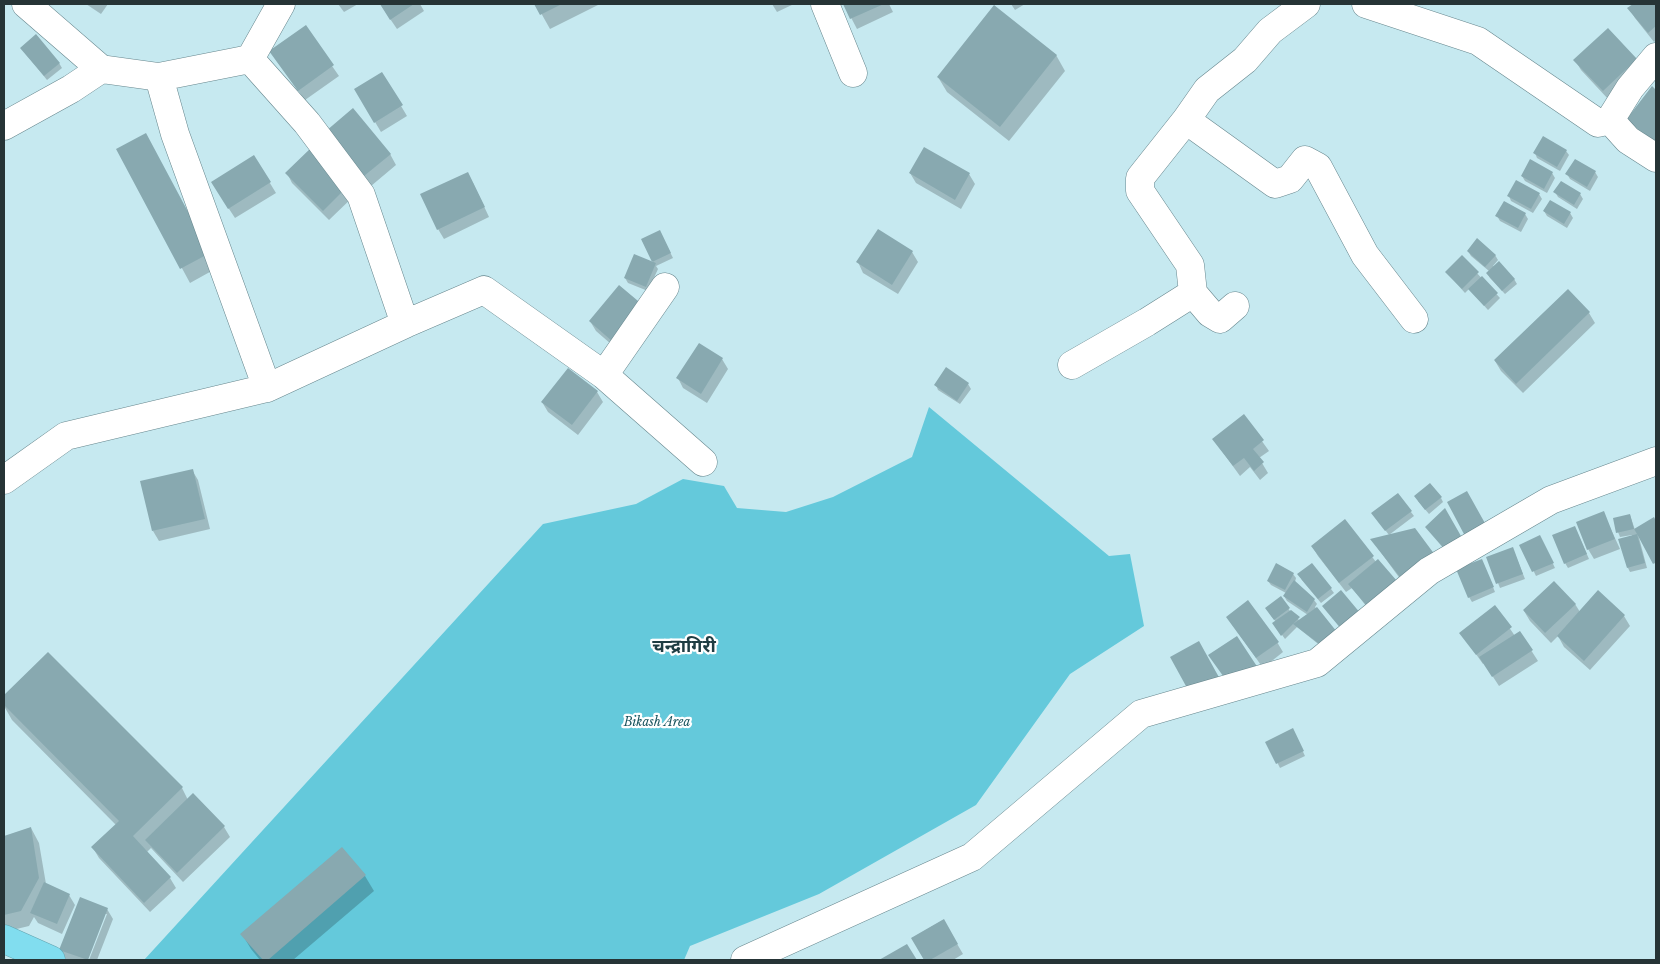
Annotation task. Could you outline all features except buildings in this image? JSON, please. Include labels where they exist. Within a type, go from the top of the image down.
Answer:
[{"type":"highway","points":[[4,939],[51,960]]},
{"type":"street","points":[[26,4],[101,69],[159,77],[250,60]]},
{"type":"street","points":[[250,60],[281,4]]},
{"type":"street","points":[[825,4],[853,73]]},
{"type":"street","points":[[1235,306],[1220,318],[1210,313],[1193,294],[1190,265],[1140,191],[1140,178],[1207,90],[1245,60],[1270,31],[1306,4]]},
{"type":"street","points":[[1366,4],[1478,42],[1598,122],[1610,120],[1630,88],[1656,57]]},
{"type":"street","points":[[250,60],[307,122],[361,195],[405,324]]},
{"type":"street","points":[[4,126],[71,89],[101,69]]},
{"type":"street","points":[[159,77],[175,134],[267,388]]},
{"type":"street","points":[[1186,120],[1275,184],[1290,179],[1305,160],[1318,168],[1365,255],[1414,319]]},
{"type":"street","points":[[1610,120],[1628,140],[1656,158]]},
{"type":"street","points":[[604,375],[665,287]]},
{"type":"street","points":[[4,480],[66,436],[267,388],[405,324],[484,290],[604,375],[703,462]]},
{"type":"street","points":[[1072,365],[1193,294]]},
{"type":"street","points":[[746,960],[972,857],[1140,714],[1317,663],[1429,571],[1551,500],[1656,461]]},
{"type":"green space","name":"Bikash Area","points":[[929,407],[1109,556],[1130,554],[1144,626],[1070,674],[976,805],[819,894],[690,946],[684,960],[144,960],[543,524],[636,504],[683,479],[724,486],[737,508],[786,512],[833,497],[912,457]]},
{"type":"district","name":"चन्द्रागिरी","points":[[684,647]]}]
